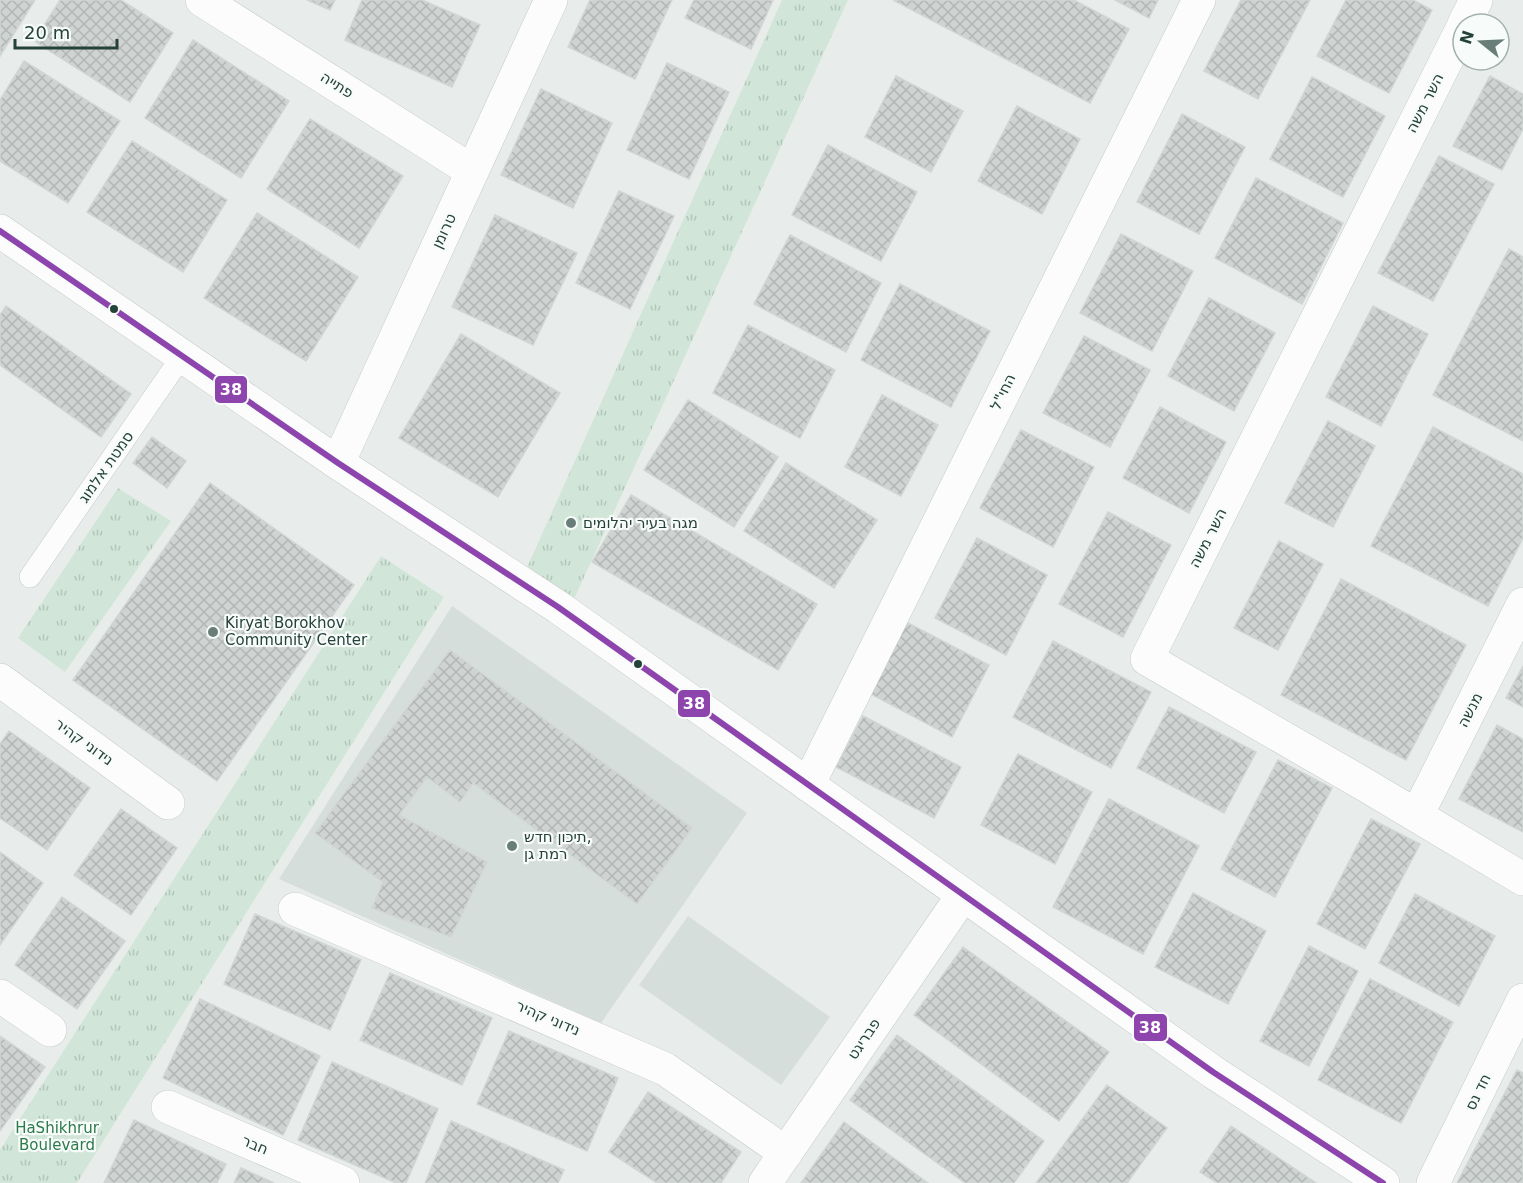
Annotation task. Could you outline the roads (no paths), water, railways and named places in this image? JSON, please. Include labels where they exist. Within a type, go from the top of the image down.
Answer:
[{"type":"street","name":"טרומן","points":[[338,463],[551,0]]},
{"type":"street","name":"החי\"ל","points":[[808,785],[1199,0]]},
{"type":"street","name":"פתייה","points":[[206,1],[472,171]]},
{"type":"street","name":"השר משה","points":[[1451,51],[1147,659],[1523,879]]},
{"type":"street","points":[[0,231],[338,463],[558,608],[1213,1072],[1383,1183]]},
{"type":"street","name":"מנשה","points":[[1417,815],[1523,604]]},
{"type":"street","name":"נידוני קהיר","points":[[0,681],[168,803]]},
{"type":"street","name":"פבריגט","points":[[765,1183],[963,895]]},
{"type":"street","name":"נידוני קהיר","points":[[295,909],[665,1069],[786,1153]]},
{"type":"street","points":[[0,996],[50,1030]]},
{"type":"street","name":"חד נס","points":[[1433,1183],[1523,1000]]},
{"type":"street","name":"חבר","points":[[168,1107],[343,1183]]},
{"type":"lane","name":"סמטת אלמוג","points":[[30,577],[182,356]]},
{"type":"place","name":"מגה בעיר יהלומים","points":[[571,523]]},
{"type":"place","name":"Kiryat Borokhov Community Center","points":[[213,632]]},
{"type":"place","name":"תיכון חדש, רמת גן","points":[[512,846]]},
{"type":"park label","name":"HaShikhrur Boulevard","points":[[57,1136]]}]
